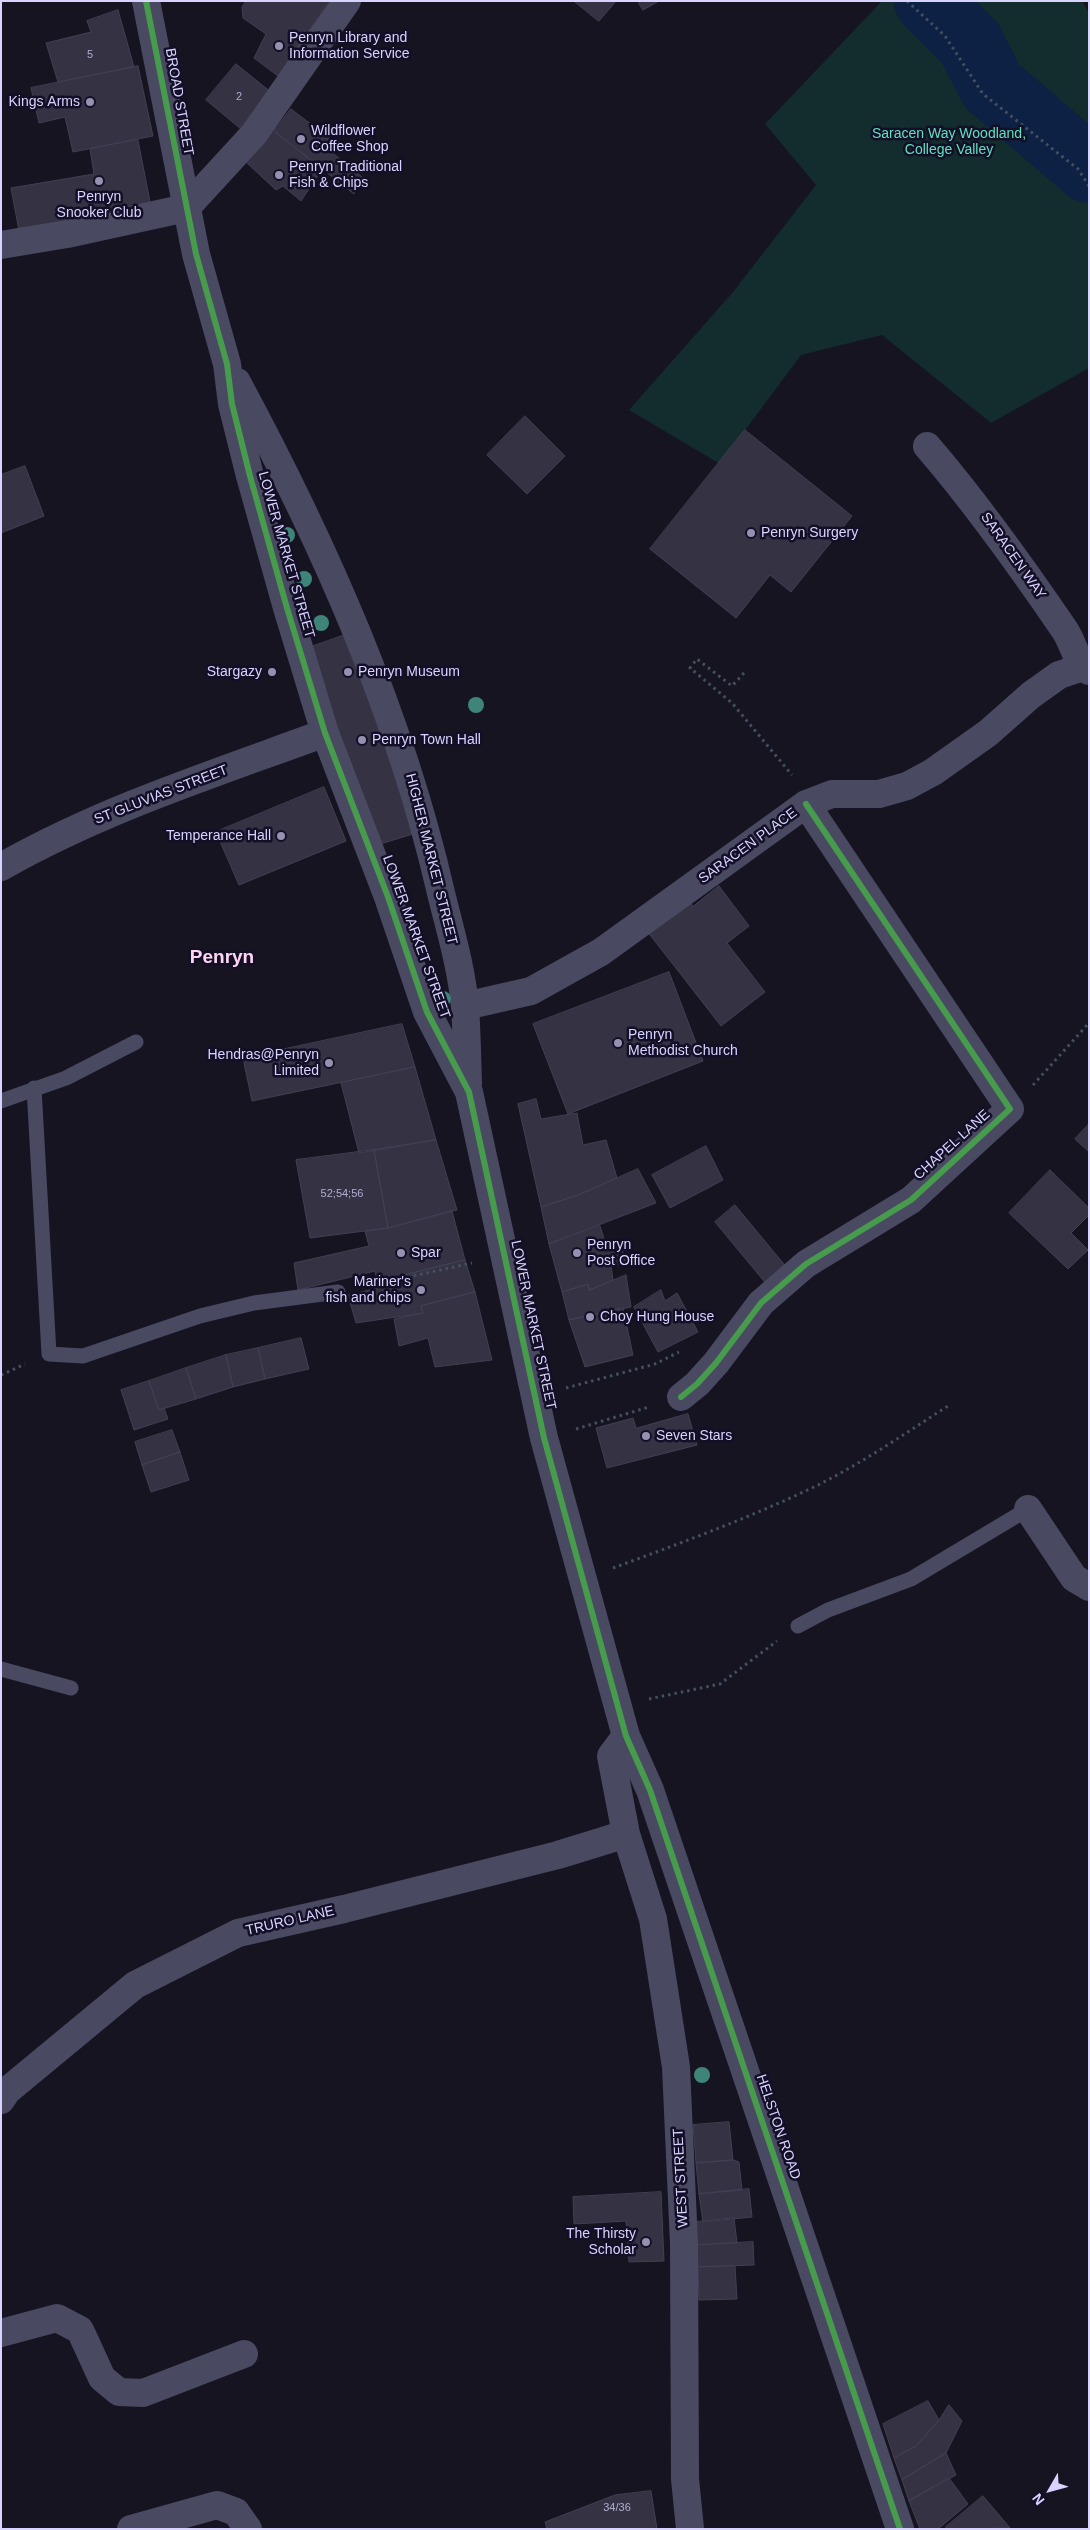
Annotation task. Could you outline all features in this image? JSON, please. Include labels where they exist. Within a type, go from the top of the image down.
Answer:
[{"type":"street","name":"BROAD STREET","points":[[146,1],[159,59],[186,208]]},
{"type":"street","points":[[8,244],[67,234],[186,208],[254,134],[347,1]]},
{"type":"street","name":"LOWER MARKET STREET","points":[[186,208],[227,364],[232,404],[250,476],[325,733],[388,897],[427,1012],[468,1092],[506,1258],[544,1438],[626,1736]]},
{"type":"street","name":"HIGHER MARKET STREET","points":[[227,364],[279,460],[358,634],[406,760],[427,831],[455,952],[465,1006],[468,1092]]},
{"type":"street","name":"SARACEN WAY","points":[[928,446],[997,531],[1071,639],[1086,669]]},
{"type":"street","name":"SARACEN PLACE","points":[[465,1006],[530,991],[601,952],[809,802],[832,794],[879,794],[907,786],[933,772],[988,733],[1031,695],[1059,675],[1086,669]]},
{"type":"street","name":"ST GLUVIAS STREET","points":[[1,867],[42,844],[119,810],[325,733]]},
{"type":"street","name":"CHAPEL LANE","points":[[681,1397],[697,1384],[761,1303],[806,1264],[911,1200],[1010,1109],[809,802]]},
{"type":"street","points":[[1028,1509],[1074,1578],[1089,1587]]},
{"type":"street","name":"WEST STREET","points":[[626,1736],[611,1756],[626,1834],[653,1919],[676,2067],[684,2244],[685,2479],[690,2529]]},
{"type":"street","name":"HELSTON ROAD","points":[[626,1736],[650,1790],[900,2529]]},
{"type":"street","name":"TRURO LANE","points":[[1,2100],[7,2091],[135,1985],[238,1933],[344,1909],[558,1855],[626,1834]]},
{"type":"street","points":[[1,2333],[57,2318],[80,2330],[102,2378],[119,2392],[143,2393],[244,2354]]},
{"type":"street","points":[[131,2529],[217,2505],[236,2512],[248,2529]]},
{"type":"lane","points":[[1,1102],[34,1088],[66,1078],[136,1042]]},
{"type":"lane","points":[[34,1088],[49,1354],[83,1356],[200,1316],[254,1302],[338,1292]]},
{"type":"lane","points":[[798,1626],[828,1610],[911,1579],[1028,1509]]},
{"type":"lane","points":[[1,1669],[71,1688]]},
{"type":"path","points":[[907,1],[945,36],[983,94],[1078,169],[1089,186]]},
{"type":"path","points":[[744,673],[732,686],[697,659],[690,668],[732,703],[809,802]]},
{"type":"path","points":[[1010,1109],[1089,1023]]},
{"type":"path","points":[[338,1292],[506,1258]]},
{"type":"path","points":[[536,1397],[655,1364],[700,1341],[732,1340]]},
{"type":"path","points":[[544,1438],[681,1397]]},
{"type":"path","points":[[582,1580],[698,1536],[814,1487],[860,1462],[948,1406]]},
{"type":"path","points":[[618,1706],[720,1684],[798,1626]]},
{"type":"green space","name":"Saracen Way Woodland, College Valley","points":[[882,1],[1082,1],[1089,13],[1089,368],[991,423],[882,335],[801,355],[720,464],[629,410],[733,292],[816,185],[765,124]]},
{"type":"building","name":"Penryn Library and Information Service","points":[[246,1],[329,1],[278,76],[254,58],[266,34],[243,18],[242,8]]},
{"type":"building","points":[[574,1],[616,1],[599,21]]},
{"type":"building","points":[[638,1],[659,1],[643,10]]},
{"type":"building","points":[[118,10],[134,67],[58,82],[46,43],[91,32],[87,21]]},
{"type":"building","points":[[236,64],[272,93],[241,129],[206,100]]},
{"type":"building","name":"Kings Arms","points":[[138,66],[153,136],[73,152],[65,117],[39,123],[31,88]]},
{"type":"building","points":[[291,109],[333,141],[328,149],[362,177],[354,194],[274,131]]},
{"type":"building","points":[[274,131],[322,169],[301,201],[283,186],[276,190],[247,163]]},
{"type":"building","name":"Penryn Snooker Club","points":[[138,140],[151,207],[19,231],[11,188],[94,174],[90,149]]},
{"type":"building","points":[[525,416],[565,456],[527,494],[487,455]]},
{"type":"building","name":"Penryn Surgery","points":[[745,430],[852,516],[791,592],[770,575],[736,618],[650,549]]},
{"type":"building","points":[[25,466],[44,516],[1,533],[1,475]]},
{"type":"building","name":"Penryn Town Hall","points":[[345,635],[416,833],[377,845],[308,648]]},
{"type":"building","name":"Temperance Hall","points":[[324,787],[346,841],[239,885],[216,832]]},
{"type":"building","points":[[719,886],[749,926],[727,943],[765,992],[721,1026],[647,931],[688,900],[693,906]]},
{"type":"building","name":"Penryn Methodist Church","points":[[669,972],[703,1061],[568,1114],[533,1024]]},
{"type":"building","name":"Hendras@Penryn Limited","points":[[402,1024],[415,1067],[252,1101],[243,1058]]},
{"type":"building","points":[[415,1067],[436,1140],[359,1153],[341,1083]]},
{"type":"building","points":[[536,1099],[541,1119],[577,1113],[583,1145],[606,1140],[617,1178],[578,1195],[541,1207],[518,1104]]},
{"type":"building","points":[[1089,1124],[1089,1152],[1075,1139]]},
{"type":"building","points":[[436,1140],[457,1210],[388,1228],[374,1150]]},
{"type":"building","points":[[706,1146],[723,1180],[670,1208],[652,1175]]},
{"type":"building","points":[[374,1150],[388,1228],[310,1238],[296,1160]]},
{"type":"building","points":[[638,1169],[656,1203],[549,1244],[541,1207],[578,1195]]},
{"type":"building","points":[[1050,1170],[1089,1208],[1089,1215],[1071,1233],[1088,1250],[1068,1269],[1009,1213]]},
{"type":"building","points":[[735,1205],[788,1269],[768,1286],[715,1222]]},
{"type":"building","name":"Spar","points":[[452,1211],[465,1260],[377,1282],[375,1271],[298,1290],[294,1263],[369,1246],[365,1231],[388,1228]]},
{"type":"building","points":[[600,1226],[606,1245],[620,1242],[626,1262],[611,1266],[613,1280],[589,1290],[588,1284],[562,1292],[549,1244]]},
{"type":"building","name":"Mariner's fish and chips","points":[[465,1260],[475,1292],[421,1306],[423,1313],[356,1323],[348,1295],[378,1288],[377,1282]]},
{"type":"building","points":[[626,1275],[631,1307],[569,1320],[562,1292],[588,1284],[589,1290]]},
{"type":"building","points":[[661,1290],[665,1301],[677,1293],[698,1332],[658,1352],[634,1307]]},
{"type":"building","points":[[475,1292],[492,1360],[435,1367],[428,1338],[399,1346],[394,1319],[423,1313],[421,1306]]},
{"type":"building","points":[[623,1308],[633,1355],[585,1367],[569,1320]]},
{"type":"building","points":[[301,1338],[309,1369],[265,1379],[258,1348]]},
{"type":"building","points":[[258,1348],[265,1379],[233,1387],[226,1355]]},
{"type":"building","points":[[226,1355],[233,1387],[196,1399],[186,1368]]},
{"type":"building","points":[[186,1368],[196,1399],[159,1410],[149,1381]]},
{"type":"building","points":[[149,1381],[159,1410],[164,1408],[168,1419],[134,1430],[121,1390]]},
{"type":"building","name":"Seven Stars","points":[[688,1414],[697,1445],[607,1468],[596,1428],[633,1418],[636,1428]]},
{"type":"building","points":[[172,1430],[180,1452],[142,1465],[135,1442]]},
{"type":"building","points":[[180,1452],[189,1480],[151,1492],[142,1465]]},
{"type":"building","points":[[729,2122],[733,2160],[696,2163],[693,2125]]},
{"type":"building","points":[[733,2160],[739,2162],[742,2190],[699,2194],[696,2163]]},
{"type":"building","points":[[749,2189],[752,2217],[703,2222],[699,2194]]},
{"type":"building","name":"The Thirsty Scholar","points":[[661,2192],[664,2261],[629,2262],[626,2221],[574,2224],[573,2197]]},
{"type":"building","points":[[734,2218],[737,2243],[697,2245],[696,2222]]},
{"type":"building","points":[[753,2242],[754,2265],[698,2267],[697,2245]]},
{"type":"building","points":[[735,2266],[737,2299],[699,2300],[698,2267]]},
{"type":"building","points":[[928,2401],[939,2420],[916,2446],[894,2458],[883,2424]]},
{"type":"building","points":[[949,2405],[962,2421],[946,2453],[902,2480],[894,2458],[916,2446],[939,2420]]},
{"type":"building","points":[[946,2453],[956,2475],[909,2501],[902,2480]]},
{"type":"building","points":[[949,2478],[968,2504],[938,2529],[920,2529],[909,2501]]},
{"type":"building","points":[[651,2491],[657,2529],[547,2529],[545,2522],[615,2495]]},
{"type":"building","points":[[983,2496],[1010,2528],[947,2529],[946,2527]]},
{"type":"waterway","points":[[928,1],[970,43],[992,86],[1089,169]]},
{"type":"cycle path","points":[[146,1],[196,254],[227,364],[232,404],[250,476],[287,608],[325,733],[388,897],[427,1012],[469,1092],[544,1438],[626,1736],[650,1790],[900,2529]]},
{"type":"cycle path","points":[[681,1397],[697,1384],[716,1363],[761,1303],[806,1264],[911,1200],[1010,1109],[806,804]]},
{"type":"place","name":"Penryn Library and Information Service","points":[[279,46]]},
{"type":"place","name":"Kings Arms","points":[[90,102]]},
{"type":"place","name":"Wildflower Coffee Shop","points":[[301,139]]},
{"type":"place","name":"Penryn Traditional Fish & Chips","points":[[279,175]]},
{"type":"place","name":"Penryn Snooker Club","points":[[99,181]]},
{"type":"place","name":"Penryn Surgery","points":[[751,533]]},
{"type":"place","name":"Stargazy","points":[[272,672]]},
{"type":"place","name":"Penryn Museum","points":[[348,672]]},
{"type":"place","name":"Penryn Town Hall","points":[[362,740]]},
{"type":"place","name":"Temperance Hall","points":[[281,836]]},
{"type":"place","name":"Penryn Methodist Church","points":[[618,1043]]},
{"type":"place","name":"Hendras@Penryn Limited","points":[[329,1063]]},
{"type":"place","name":"Spar","points":[[401,1253]]},
{"type":"place","name":"Penryn Post Office","points":[[577,1253]]},
{"type":"place","name":"Mariner's fish and chips","points":[[421,1290]]},
{"type":"place","name":"Choy Hung House","points":[[590,1317]]},
{"type":"place","name":"Seven Stars","points":[[646,1436]]},
{"type":"place","name":"The Thirsty Scholar","points":[[646,2242]]},
{"type":"district","name":"Penryn","points":[[222,958]]}]
